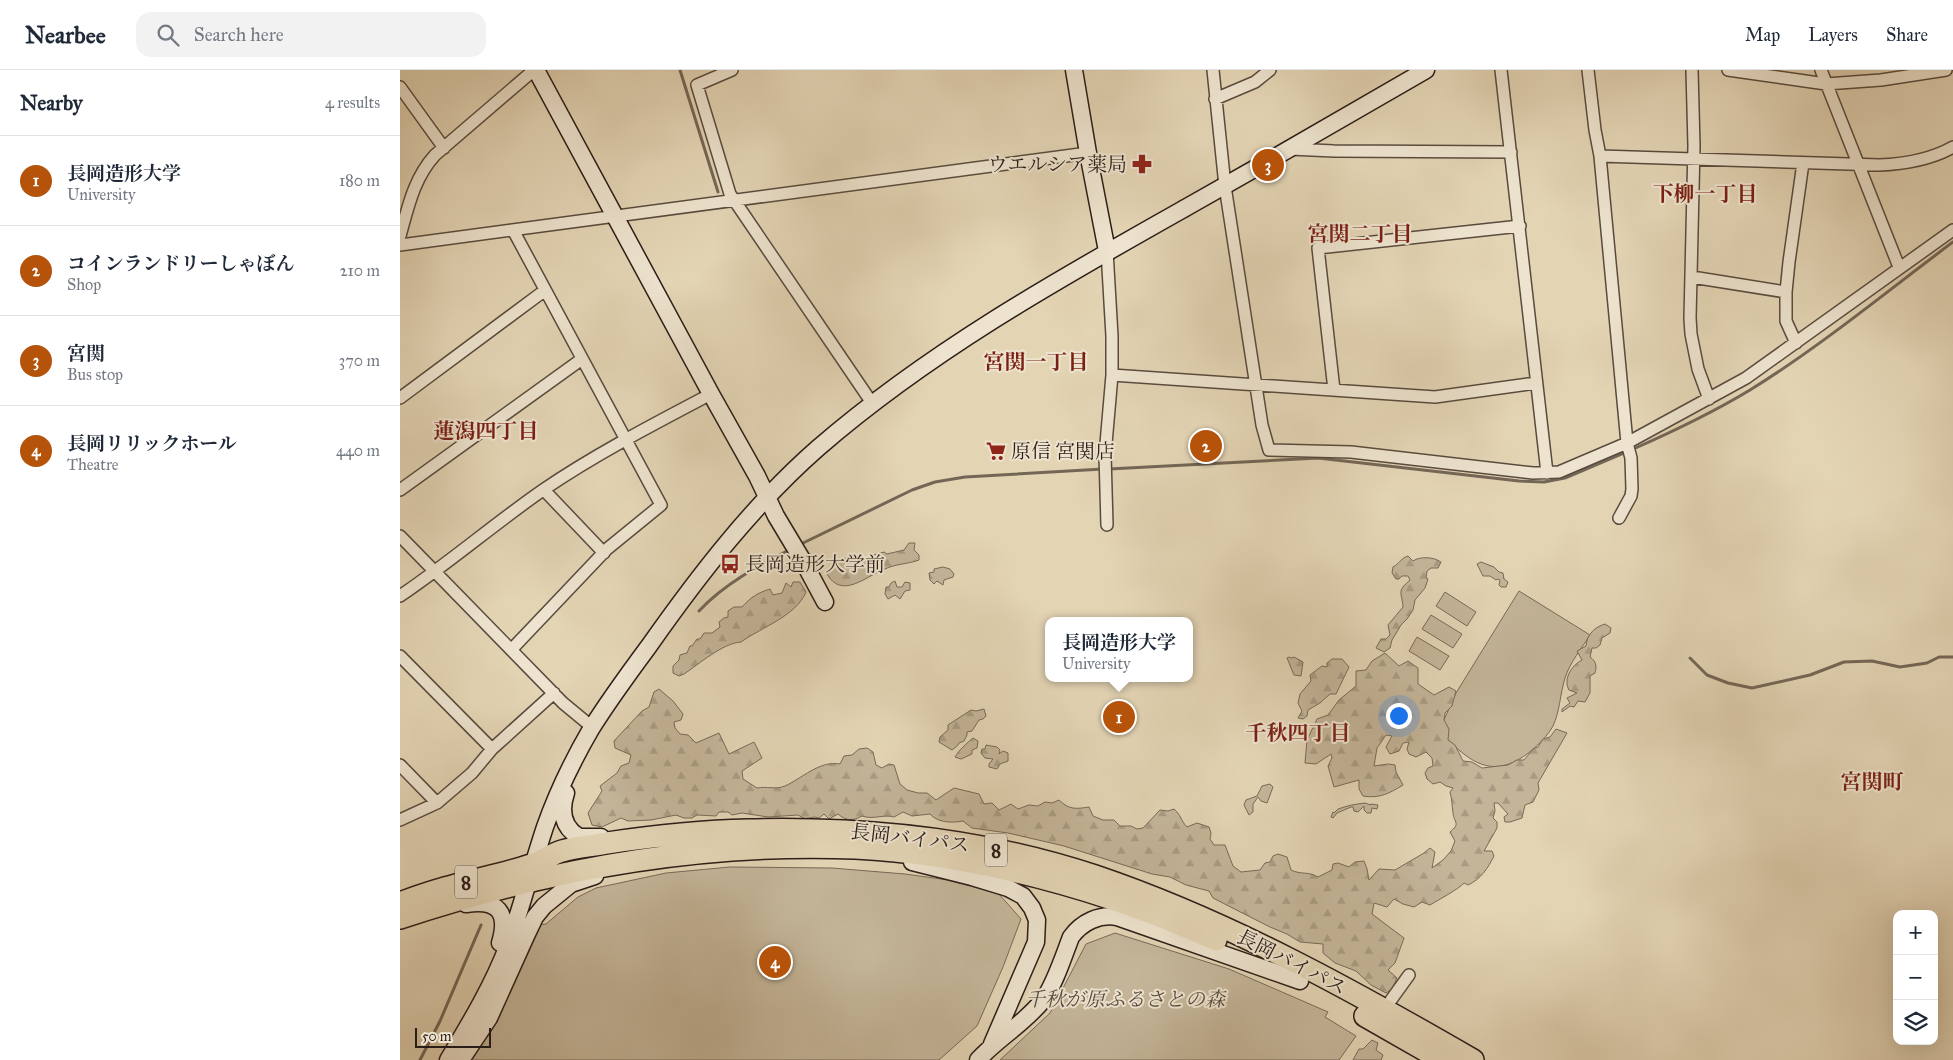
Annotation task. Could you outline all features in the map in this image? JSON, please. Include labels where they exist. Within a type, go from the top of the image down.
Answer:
[{"type":"highway","name":"長岡バイパス","points":[[531,873],[561,851],[638,838],[705,831],[842,830],[981,847],[1094,876],[1188,911],[1312,971],[1421,1039],[1442,1060]]},
{"type":"highway","name":"長岡バイパス","points":[[405,911],[446,887],[531,873],[722,850],[814,847],[894,851],[944,858],[1074,887],[1162,916],[1234,948],[1421,1039],[1473,1060]]},
{"type":"street","points":[[400,236],[420,176],[427,164],[535,70],[776,516],[825,602]]},
{"type":"street","points":[[732,70],[697,85],[730,194],[872,403]]},
{"type":"street","points":[[1074,70],[1107,251],[1112,336],[1112,375],[1105,462],[1107,525]]},
{"type":"street","points":[[1213,70],[1225,186],[1262,425],[1269,450],[1352,452],[1533,473],[1559,472],[1628,444],[1746,378],[1953,230]]},
{"type":"street","points":[[1215,98],[1255,82],[1270,70]]},
{"type":"street","points":[[446,1060],[482,1001],[497,972],[508,944],[545,826],[559,791],[592,728],[675,609],[730,539],[816,450],[872,403],[962,340],[1107,251],[1225,186],[1426,70]]},
{"type":"street","points":[[1501,70],[1547,473]]},
{"type":"street","points":[[1588,70],[1600,156],[1628,444],[1631,458],[1631,496],[1619,518]]},
{"type":"street","points":[[1692,70],[1691,334],[1698,370],[1709,399]]},
{"type":"street","points":[[1728,70],[1826,84],[1881,80],[1946,70]]},
{"type":"street","points":[[1821,70],[1899,267]]},
{"type":"street","points":[[400,86],[444,148]]},
{"type":"street","points":[[1600,156],[1858,165],[1910,162],[1937,155],[1953,147]]},
{"type":"street","points":[[1288,149],[1511,152]]},
{"type":"street","points":[[400,245],[1088,153]]},
{"type":"street","points":[[1796,344],[1786,321],[1786,292],[1803,163]]},
{"type":"street","points":[[1334,390],[1318,248],[1520,226]]},
{"type":"street","points":[[512,649],[604,553],[661,505],[544,291],[513,230]]},
{"type":"street","points":[[1692,277],[1786,292]]},
{"type":"street","points":[[400,398],[544,291]]},
{"type":"street","points":[[400,490],[582,359]]},
{"type":"street","points":[[1112,375],[1435,397],[1536,384]]},
{"type":"street","points":[[400,596],[544,490],[626,440],[711,394]]},
{"type":"street","points":[[544,490],[604,553]]},
{"type":"street","points":[[400,536],[554,693],[592,728]]},
{"type":"street","points":[[700,577],[578,763],[562,810],[563,818],[568,828],[579,837],[589,838],[678,827],[705,831]]},
{"type":"street","points":[[400,656],[492,749]]},
{"type":"street","points":[[400,820],[437,803],[472,772],[492,749],[554,693]]},
{"type":"street","points":[[400,765],[437,803]]},
{"type":"street","points":[[814,847],[842,854],[920,863],[1008,888],[1023,896],[1032,908],[1036,920],[1036,942],[991,1046]]},
{"type":"street","points":[[461,1060],[489,1018],[526,936],[544,906],[571,884],[648,860]]},
{"type":"street","points":[[405,911],[480,902],[498,908],[503,914],[504,923],[499,946],[452,1041],[446,1060]]},
{"type":"street","points":[[978,1060],[991,1046],[1026,1018],[1044,999],[1071,937],[1076,930],[1106,915],[1300,981]]},
{"type":"street","points":[[1390,1000],[1408,975]]},
{"type":"green space","points":[[909,543],[915,543],[914,550],[919,555],[919,560],[889,567],[862,581],[847,586],[833,582],[827,574],[832,565],[840,560],[847,558],[853,562],[861,561],[863,558],[884,552],[887,554],[904,550]]},
{"type":"green space","points":[[1408,556],[1413,561],[1419,558],[1427,558],[1441,562],[1438,568],[1431,568],[1427,571],[1426,578],[1428,579],[1425,588],[1415,600],[1413,610],[1401,625],[1392,640],[1390,648],[1384,652],[1376,648],[1381,639],[1386,639],[1390,635],[1388,625],[1403,607],[1401,590],[1410,580],[1408,576],[1396,579],[1392,573],[1393,567]]},
{"type":"green space","points":[[1481,562],[1503,573],[1504,579],[1508,582],[1506,587],[1499,585],[1500,580],[1498,579],[1483,576],[1477,564]]},
{"type":"green space","points":[[943,567],[950,569],[954,574],[953,577],[944,580],[943,585],[937,581],[934,584],[930,580],[929,573],[934,572],[934,569]]},
{"type":"green space","points":[[895,581],[897,587],[902,587],[905,582],[910,583],[910,590],[905,591],[900,599],[895,595],[888,599],[885,594],[886,587],[889,587]]},
{"type":"green space","points":[[793,582],[800,582],[806,592],[795,608],[741,642],[719,650],[684,674],[679,676],[673,673],[673,666],[679,660],[680,655],[687,653],[690,646],[697,639],[700,639],[704,633],[712,633],[720,627],[719,622],[728,617],[728,611],[734,607],[742,607],[754,596],[770,589],[773,595],[782,593],[786,583],[791,587]]},
{"type":"green space","points":[[1519,591],[1590,635],[1567,672],[1559,708],[1548,734],[1531,751],[1513,762],[1501,766],[1490,766],[1469,758],[1439,731],[1456,693]]},
{"type":"green space","points":[[1445,592],[1476,612],[1467,626],[1436,606]]},
{"type":"green space","points":[[1431,615],[1462,634],[1453,648],[1422,629]]},
{"type":"green space","points":[[1605,624],[1611,628],[1610,633],[1602,638],[1600,645],[1592,648],[1590,657],[1595,662],[1596,668],[1595,673],[1590,676],[1590,693],[1585,702],[1578,701],[1574,707],[1570,706],[1562,712],[1562,709],[1570,703],[1567,698],[1577,693],[1569,690],[1567,682],[1571,669],[1582,660],[1577,651],[1586,646],[1592,632]]},
{"type":"green space","points":[[1417,637],[1449,656],[1440,670],[1409,651]]},
{"type":"green space","points":[[1385,653],[1399,666],[1408,661],[1418,668],[1418,684],[1434,695],[1449,687],[1456,691],[1452,706],[1445,713],[1444,720],[1449,729],[1448,740],[1455,745],[1463,761],[1472,762],[1482,768],[1508,765],[1517,760],[1524,760],[1533,749],[1538,747],[1543,739],[1550,737],[1556,729],[1567,733],[1538,783],[1539,790],[1533,802],[1525,805],[1522,818],[1505,822],[1504,817],[1508,814],[1498,803],[1494,803],[1495,811],[1493,818],[1497,822],[1497,828],[1484,851],[1492,851],[1494,856],[1487,869],[1477,880],[1468,885],[1464,883],[1430,905],[1422,902],[1414,907],[1394,899],[1387,907],[1374,903],[1372,914],[1404,938],[1395,963],[1388,970],[1397,978],[1392,989],[1386,993],[1371,985],[1356,971],[1335,963],[1323,953],[1323,944],[1300,942],[1213,898],[1209,891],[1186,885],[1170,877],[1152,874],[1064,846],[1008,833],[972,828],[963,821],[945,822],[930,814],[912,816],[903,812],[894,817],[862,816],[850,819],[838,814],[829,819],[824,814],[819,818],[805,819],[798,815],[768,817],[742,813],[732,815],[728,812],[719,812],[716,816],[697,815],[692,818],[676,815],[651,820],[628,821],[621,818],[602,827],[592,825],[588,813],[602,791],[600,786],[617,773],[621,766],[629,763],[631,755],[615,748],[614,741],[642,711],[649,707],[654,692],[659,689],[673,701],[683,714],[681,720],[674,722],[675,728],[680,734],[688,735],[696,743],[719,733],[729,754],[754,742],[762,758],[742,771],[743,779],[757,788],[785,786],[818,767],[840,764],[844,756],[852,755],[859,749],[867,748],[873,752],[876,765],[882,768],[889,764],[894,765],[900,784],[907,790],[927,793],[936,800],[954,788],[979,794],[984,804],[992,803],[999,810],[1011,804],[1018,809],[1029,805],[1038,806],[1045,802],[1052,803],[1059,800],[1066,806],[1073,808],[1089,807],[1093,816],[1103,820],[1114,820],[1120,826],[1131,826],[1137,829],[1143,828],[1160,810],[1168,811],[1174,809],[1187,827],[1197,823],[1209,827],[1210,839],[1214,845],[1225,845],[1233,866],[1241,872],[1260,870],[1265,863],[1270,862],[1273,856],[1278,854],[1287,857],[1291,870],[1318,877],[1332,870],[1333,864],[1338,863],[1349,867],[1355,862],[1364,861],[1369,880],[1379,869],[1395,870],[1430,848],[1435,852],[1432,868],[1451,851],[1455,841],[1450,832],[1456,823],[1450,792],[1453,788],[1440,782],[1433,784],[1427,779],[1425,773],[1428,768],[1433,766],[1432,758],[1426,752],[1416,757],[1409,754],[1407,749],[1409,742],[1403,743],[1399,751],[1390,754],[1386,747],[1392,736],[1386,735],[1377,748],[1374,766],[1395,765],[1396,772],[1403,785],[1389,793],[1374,797],[1363,796],[1359,789],[1359,780],[1334,787],[1328,766],[1332,758],[1331,754],[1316,764],[1305,763],[1307,740],[1317,719],[1328,715],[1339,700],[1356,686],[1356,671],[1366,670],[1372,661]]},
{"type":"green space","points":[[1294,657],[1303,662],[1301,676],[1294,675],[1287,658]]},
{"type":"green space","points":[[1332,659],[1342,659],[1349,667],[1336,694],[1330,694],[1308,710],[1307,716],[1303,719],[1298,718],[1302,711],[1298,703],[1300,694],[1311,681],[1310,675],[1322,666],[1327,667],[1327,663]]},
{"type":"green space","points":[[984,709],[986,716],[979,720],[972,731],[967,732],[964,741],[952,750],[939,742],[940,737],[948,730],[948,725],[971,710]]},
{"type":"green space","points":[[973,738],[978,741],[977,748],[972,750],[972,754],[961,759],[955,757],[961,749]]},
{"type":"green space","points":[[986,745],[997,747],[1000,750],[999,754],[1003,751],[1008,753],[1008,761],[1000,764],[997,769],[989,767],[993,759],[985,758],[981,753]]},
{"type":"green space","points":[[1270,784],[1273,787],[1267,803],[1261,801],[1258,797],[1253,804],[1253,812],[1249,815],[1244,805],[1246,800],[1257,796],[1262,786]]},
{"type":"green space","points":[[1365,803],[1378,805],[1377,809],[1372,808],[1371,813],[1367,813],[1364,810],[1364,806],[1358,812],[1354,811],[1353,807],[1351,807],[1337,813],[1333,818],[1331,817],[1333,812],[1338,809]]},
{"type":"green space","name":"千秋が原ふるさとの森","points":[[730,867],[832,868],[905,874],[948,880],[999,894],[1021,919],[1003,967],[977,1026],[939,1060],[470,1060],[496,1015],[537,925],[546,924],[578,897],[596,888],[666,873]]},
{"type":"green space","name":"千秋が原ふるさとの森","points":[[1115,933],[1229,969],[1328,1012],[1325,1017],[1356,1036],[1339,1060],[1000,1060],[1050,1013],[1086,944]]},
{"type":"green space","points":[[1372,1040],[1378,1043],[1376,1050],[1383,1055],[1381,1060],[1353,1060],[1359,1049],[1363,1049]]},
{"type":"waterway","points":[[680,70],[718,192]]},
{"type":"waterway","points":[[1631,450],[1677,429],[1750,390],[1828,337],[1953,242]]},
{"type":"waterway","points":[[1109,469],[1318,458],[1519,481],[1544,482],[1565,478],[1626,452]]},
{"type":"waterway","points":[[799,545],[912,490],[935,482],[965,477],[1103,469]]},
{"type":"waterway","points":[[699,611],[730,584],[791,549]]},
{"type":"waterway","points":[[1690,658],[1707,675],[1728,683],[1752,688],[1810,675],[1844,662],[1872,661],[1900,667],[1927,663],[1939,657],[1953,657]]},
{"type":"waterway","points":[[420,1060],[440,1021],[481,925]]},
{"type":"place","name":"ウエルシア薬局","points":[[1142,164]]},
{"type":"place","name":"宮関","points":[[1268,165]]},
{"type":"place","name":"コインランドリーしゃぼん","points":[[1206,446]]},
{"type":"place","name":"原信 宮関店","points":[[996,451]]},
{"type":"place","name":"長岡造形大学前","points":[[730,564]]},
{"type":"place","name":"長岡造形大学","points":[[1119,717]]},
{"type":"place","name":"長岡リリックホール","points":[[775,962]]},
{"type":"district","name":"下柳一丁目","points":[[1705,194]]},
{"type":"district","name":"宮関二丁目","points":[[1360,234]]},
{"type":"district","name":"宮関一丁目","points":[[1036,362]]},
{"type":"district","name":"蓮潟四丁目","points":[[486,431]]},
{"type":"district","name":"千秋四丁目","points":[[1298,733]]},
{"type":"district","name":"宮関町","points":[[1872,782]]}]
